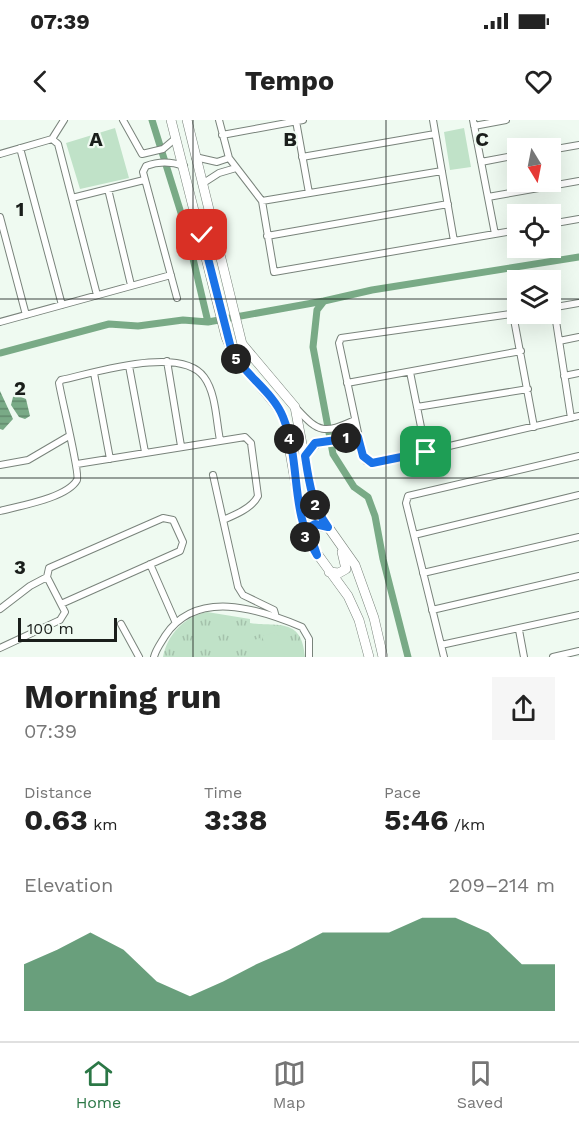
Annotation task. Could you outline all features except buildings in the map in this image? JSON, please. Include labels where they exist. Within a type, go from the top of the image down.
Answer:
[{"type":"street","points":[[0,154],[52,139],[64,120]]},
{"type":"street","points":[[123,120],[142,154],[163,149],[177,138]]},
{"type":"street","points":[[171,120],[185,166],[226,337],[240,366],[278,407],[284,418],[305,537],[348,596],[359,620],[369,657]]},
{"type":"street","points":[[187,120],[242,344],[314,427],[339,427],[355,420]]},
{"type":"street","points":[[219,120],[229,158],[262,201],[274,272],[507,232]]},
{"type":"street","points":[[433,120],[454,241]]},
{"type":"street","points":[[495,234],[473,123],[506,120]]},
{"type":"street","points":[[222,135],[300,121],[302,156],[309,193]]},
{"type":"street","points":[[302,156],[435,134]]},
{"type":"street","points":[[52,139],[58,144],[97,295]]},
{"type":"street","points":[[561,148],[579,145]]},
{"type":"street","points":[[20,148],[62,304]]},
{"type":"street","points":[[195,157],[217,162],[229,158]]},
{"type":"street","points":[[481,162],[507,158]]},
{"type":"street","points":[[177,298],[144,180],[144,168],[153,164],[172,162],[185,166]]},
{"type":"street","points":[[202,184],[219,173],[236,168]]},
{"type":"street","points":[[262,201],[442,171]]},
{"type":"street","points":[[72,198],[144,180]]},
{"type":"street","points":[[488,197],[579,181]]},
{"type":"street","points":[[108,189],[132,285]]},
{"type":"street","points":[[267,236],[448,204]]},
{"type":"street","points":[[0,217],[26,315]]},
{"type":"street","points":[[561,223],[579,219]]},
{"type":"street","points":[[0,322],[171,275]]},
{"type":"street","points":[[561,306],[579,303]]},
{"type":"street","points":[[507,314],[344,336],[339,343],[363,456],[372,463],[579,416]]},
{"type":"street","points":[[516,324],[534,427]]},
{"type":"street","points":[[555,324],[570,418]]},
{"type":"street","points":[[559,341],[579,337]]},
{"type":"street","points":[[347,383],[520,351]]},
{"type":"street","points":[[167,361],[181,446]]},
{"type":"street","points":[[0,511],[42,501],[70,487],[78,476],[59,381],[129,366],[167,361],[190,366],[203,375],[211,389],[220,440]]},
{"type":"street","points":[[129,366],[145,452]]},
{"type":"street","points":[[410,372],[426,452]]},
{"type":"street","points":[[94,373],[110,459]]},
{"type":"street","points":[[564,376],[579,373]]},
{"type":"street","points":[[417,407],[528,388]]},
{"type":"street","points":[[296,407],[312,497],[328,527],[355,565],[374,618],[383,657]]},
{"type":"street","points":[[0,465],[28,460],[69,436]]},
{"type":"street","points":[[77,464],[243,437],[250,441],[259,493],[255,502],[223,520]]},
{"type":"street","points":[[305,456],[315,443],[358,437]]},
{"type":"street","points":[[444,657],[406,503],[411,494],[579,458]]},
{"type":"street","points":[[213,476],[238,587],[243,595],[274,610],[276,617]]},
{"type":"street","points":[[414,535],[579,495]]},
{"type":"street","points":[[0,609],[30,586],[47,577],[50,568],[163,518],[170,518],[183,542],[183,548],[61,604]]},
{"type":"street","points":[[317,555],[308,528],[315,524],[328,527]]},
{"type":"street","points":[[329,572],[344,572],[346,566],[335,537]]},
{"type":"street","points":[[423,573],[579,537]]},
{"type":"street","points":[[150,564],[175,621]]},
{"type":"street","points":[[432,610],[579,576]]},
{"type":"street","points":[[0,648],[60,620],[64,612],[47,577]]},
{"type":"street","points":[[154,657],[175,621],[192,611],[214,606],[244,608],[302,627],[309,639],[309,657]]},
{"type":"street","points":[[441,645],[519,630],[579,615]]},
{"type":"street","points":[[121,624],[139,657]]},
{"type":"street","points":[[519,630],[524,657]]},
{"type":"street","points":[[553,657],[579,651]]},
{"type":"green space","points":[[115,128],[129,178],[80,189],[66,143]]},
{"type":"green space","points":[[464,128],[471,167],[450,170],[444,132]]},
{"type":"green space","points":[[207,612],[250,619],[250,623],[287,626],[299,635],[305,657],[163,657],[168,641],[178,628],[191,618]]},
{"type":"green space","points":[[277,632],[285,657],[269,657],[262,636]]},
{"type":"green space","points":[[260,638],[266,657],[249,657],[245,643]]},
{"type":"shaded area","points":[[0,391],[13,419],[3,430],[0,429]]},
{"type":"shaded area","points":[[16,395],[26,399],[30,416],[25,419],[19,417],[11,405]]},
{"type":"waterway","points":[[152,120],[186,229],[208,322]]},
{"type":"waterway","points":[[408,657],[383,559],[375,516],[368,497],[354,487],[333,454],[313,347],[317,310],[324,301],[372,290],[579,257]]},
{"type":"waterway","points":[[0,353],[109,324],[138,326],[183,320],[208,322],[324,301]]},
{"type":"route","points":[[202,235],[226,337],[232,352],[240,366],[278,407],[284,418],[290,443],[301,524],[305,537],[317,555],[307,530],[315,524],[328,527],[319,514],[312,497],[308,476],[305,456],[315,443],[358,437],[363,456],[366,461],[372,463],[426,452]]}]
